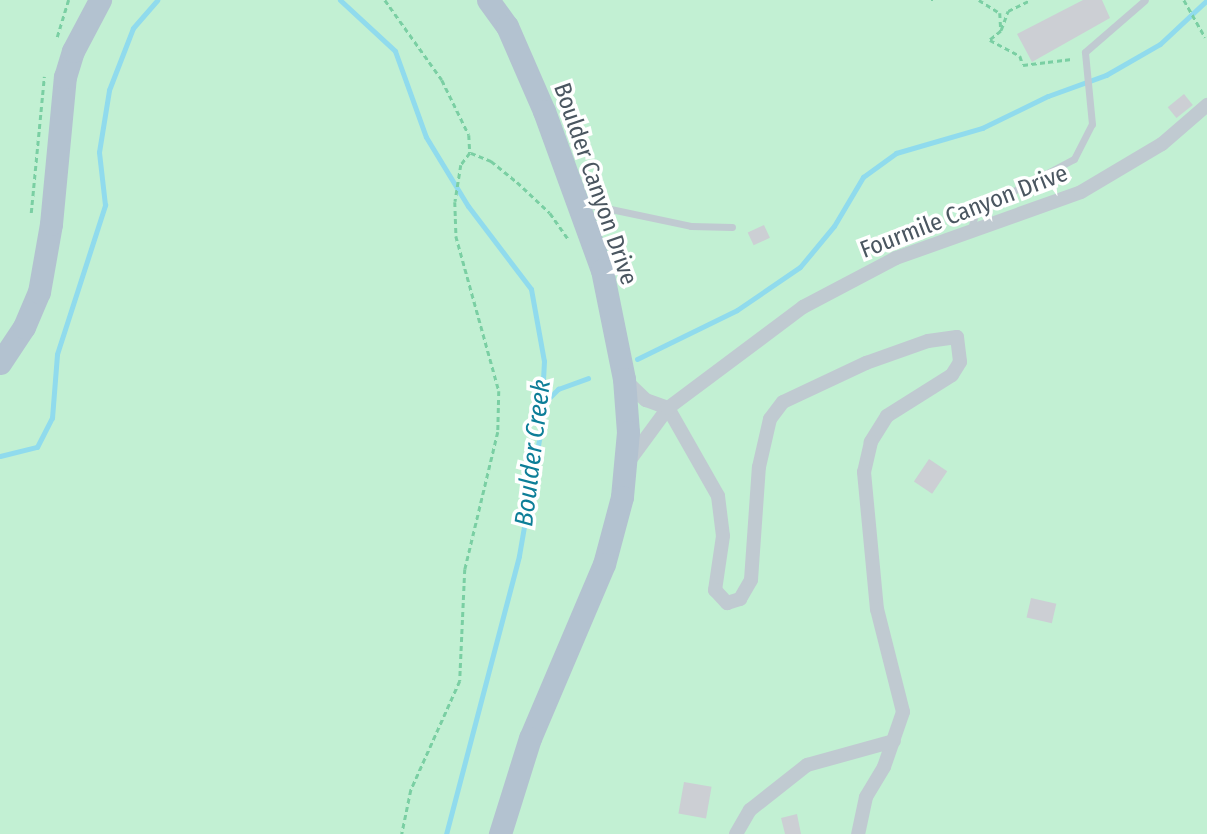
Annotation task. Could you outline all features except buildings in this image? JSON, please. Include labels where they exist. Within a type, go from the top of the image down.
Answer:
[{"type":"main road","points":[[0,363],[24,327],[39,292],[51,224],[65,77],[73,51],[100,0]]},
{"type":"main road","name":"Boulder Canyon Drive","points":[[488,0],[507,26],[544,111],[602,270],[624,379],[627,466],[604,564],[530,738],[500,834]]},
{"type":"street","name":"Fourmile Canyon Drive","points":[[627,466],[668,408],[766,333],[843,284],[896,258],[1081,192],[1162,144],[1207,105]]},
{"type":"street","points":[[624,379],[646,400],[668,408],[718,496],[723,536],[715,590],[727,603],[740,599],[751,580],[759,467],[770,419],[782,402],[866,363],[928,341],[957,337],[960,362],[952,375],[887,416],[871,442],[864,472],[877,609],[903,712],[894,741],[866,797],[858,834]]},
{"type":"street","points":[[736,834],[750,810],[807,765],[894,741]]},
{"type":"lane","points":[[969,233],[976,211],[1074,159],[1090,134],[1090,93],[1085,58],[1089,45],[1145,0]]},
{"type":"lane","points":[[578,203],[691,226],[732,227]]},
{"type":"path","points":[[385,0],[442,80],[468,135],[470,153],[461,165],[455,202],[456,236],[499,391],[498,432],[465,569],[460,681],[411,790],[402,834]]},
{"type":"path","points":[[979,0],[1000,13],[1001,32]]},
{"type":"path","points":[[1031,0],[1008,11],[1001,32],[990,40],[1020,56],[1023,65],[1085,58]]},
{"type":"path","points":[[1184,0],[1205,37]]},
{"type":"path","points":[[470,153],[491,161],[555,220]]},
{"type":"green space","points":[[0,0],[1207,0],[1207,834],[0,834]]},
{"type":"waterway","name":"Boulder Creek","points":[[0,456],[37,447],[52,418],[57,354],[105,205],[99,152],[109,90],[133,28],[157,0]]},
{"type":"waterway","name":"Boulder Creek","points":[[340,0],[395,51],[426,137],[468,206],[531,289],[544,361],[540,434],[519,556],[446,834]]},
{"type":"waterway","points":[[637,359],[737,310],[800,267],[834,226],[863,177],[896,153],[982,128],[1048,96],[1106,75],[1160,44],[1207,0]]},
{"type":"waterway","points":[[542,405],[558,389],[588,378]]}]
